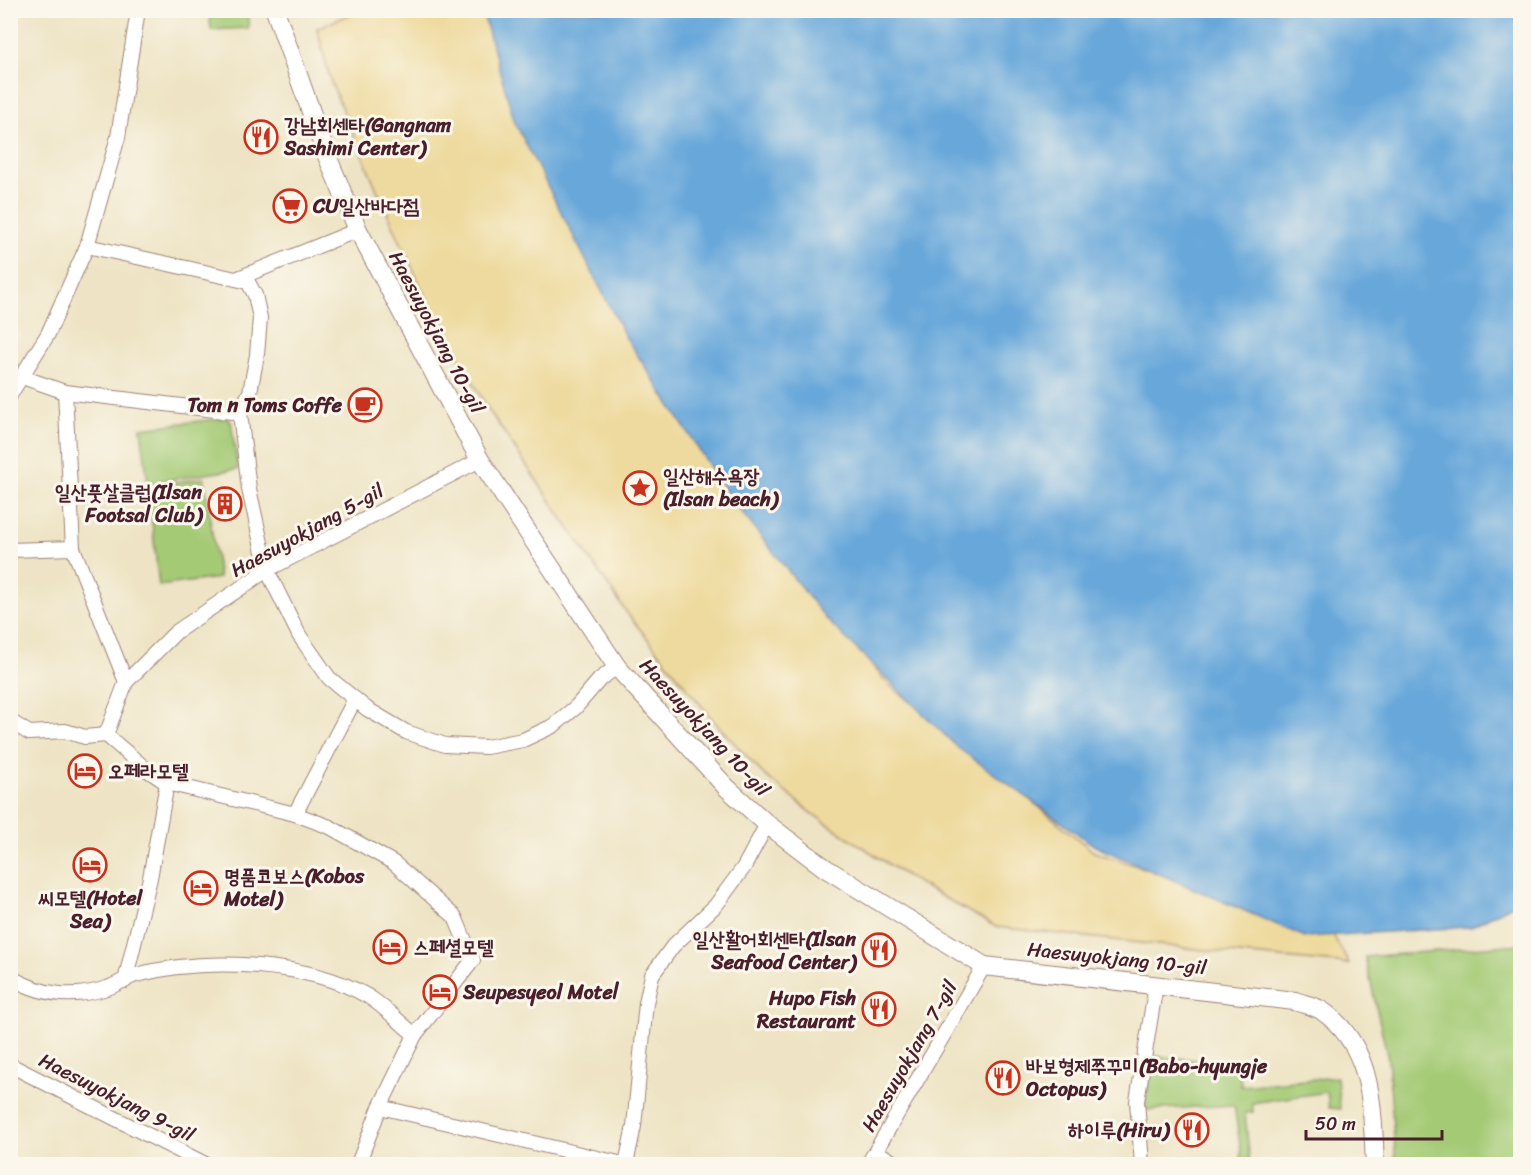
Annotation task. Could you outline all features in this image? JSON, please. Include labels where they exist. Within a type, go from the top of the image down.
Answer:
[{"type":"street","points":[[10,395],[48,334],[87,246],[118,137],[138,10]]},
{"type":"street","name":"Haesuyokjang 10-gil","points":[[275,10],[325,151],[358,231],[480,460],[617,667],[726,787],[768,824],[825,867],[984,966],[1295,1001],[1320,1009],[1344,1030],[1360,1054],[1369,1089],[1375,1164]]},
{"type":"street","points":[[236,279],[358,231]]},
{"type":"street","points":[[87,246],[248,282],[255,295],[260,318],[257,355],[250,392],[240,413],[249,489],[267,570],[299,635],[329,678],[367,709],[406,732],[445,745],[486,747],[524,740],[553,726],[600,680],[617,667]]},
{"type":"street","points":[[22,377],[65,392],[240,413]]},
{"type":"street","points":[[65,392],[73,548],[126,682]]},
{"type":"street","name":"Haesuyokjang 5-gil","points":[[106,735],[126,682],[176,632],[267,570],[480,460]]},
{"type":"street","points":[[10,550],[73,548]]},
{"type":"street","points":[[295,814],[355,699]]},
{"type":"street","points":[[10,721],[29,733],[65,731],[85,737],[106,735],[146,769],[167,783],[295,814],[330,827],[393,863],[455,917],[473,960],[415,1035],[380,1107],[357,1164]]},
{"type":"street","points":[[125,981],[150,878],[167,783]]},
{"type":"street","points":[[380,1107],[625,1164],[634,1126],[646,1003],[652,975],[672,946],[716,905],[744,867],[768,824]]},
{"type":"street","points":[[10,977],[43,991],[76,996],[109,988],[135,975],[218,964],[302,972],[335,982],[370,998],[415,1035]]},
{"type":"street","name":"Haesuyokjang 7-gil","points":[[868,1164],[984,966]]},
{"type":"street","points":[[1142,1164],[1137,1101],[1155,985]]},
{"type":"street","name":"Haesuyokjang 9-gil","points":[[10,1065],[205,1164]]},
{"type":"street","points":[[876,1151],[896,1164]]},
{"type":"green space","points":[[209,11],[247,11],[249,28],[211,30]]},
{"type":"green space","points":[[226,418],[231,421],[238,469],[148,483],[141,428]]},
{"type":"green space","points":[[204,478],[219,578],[159,586],[148,486]]},
{"type":"green space","points":[[1520,944],[1520,1164],[1396,1164],[1388,1059],[1365,957]]},
{"type":"green space","points":[[1153,1056],[1233,1063],[1240,1074],[1241,1086],[1337,1077],[1340,1109],[1329,1108],[1327,1092],[1252,1103],[1253,1112],[1245,1113],[1250,1164],[1241,1164],[1234,1105],[1144,1110]]},
{"type":"sand","name":"일산해수욕장 (Ilsan beach)","points":[[359,11],[501,11],[787,568],[888,684],[1094,852],[1332,933],[1349,964],[996,927],[911,879],[814,815],[763,774],[712,719],[627,613],[488,409],[422,289],[331,82],[317,28]]},
{"type":"water","points":[[482,11],[1520,11],[1520,901],[1470,927],[1305,937],[1095,846],[958,748],[826,619],[729,496],[625,336],[515,123]]},
{"type":"place","name":"강남회센타(Gangnam Sashimi Center)","points":[[261,137]]},
{"type":"place","name":"CU일산바다점","points":[[290,206]]},
{"type":"place","name":"Tom n Toms Coffe","points":[[365,405]]},
{"type":"place","name":"일산해수욕장 (Ilsan beach)","points":[[640,488]]},
{"type":"place","name":"일산풋살클럽(Ilsan Footsal Club)","points":[[225,504]]},
{"type":"place","name":"오페라모텔","points":[[85,771]]},
{"type":"place","name":"씨모텔(Hotel Sea)","points":[[90,865]]},
{"type":"place","name":"명품코보스(Kobos Motel)","points":[[201,888]]},
{"type":"place","name":"스페셜모텔","points":[[390,947]]},
{"type":"place","name":"일산활어회센타(Ilsan Seafood Center)","points":[[879,950]]},
{"type":"place","name":"Seupesyeol Motel","points":[[440,992]]},
{"type":"place","name":"Hupo Fish Restaurant","points":[[879,1009]]},
{"type":"place","name":"바보형제쭈꾸미(Babo-hyungje Octopus)","points":[[1003,1078]]},
{"type":"place","name":"하이루(Hiru)","points":[[1192,1130]]}]
